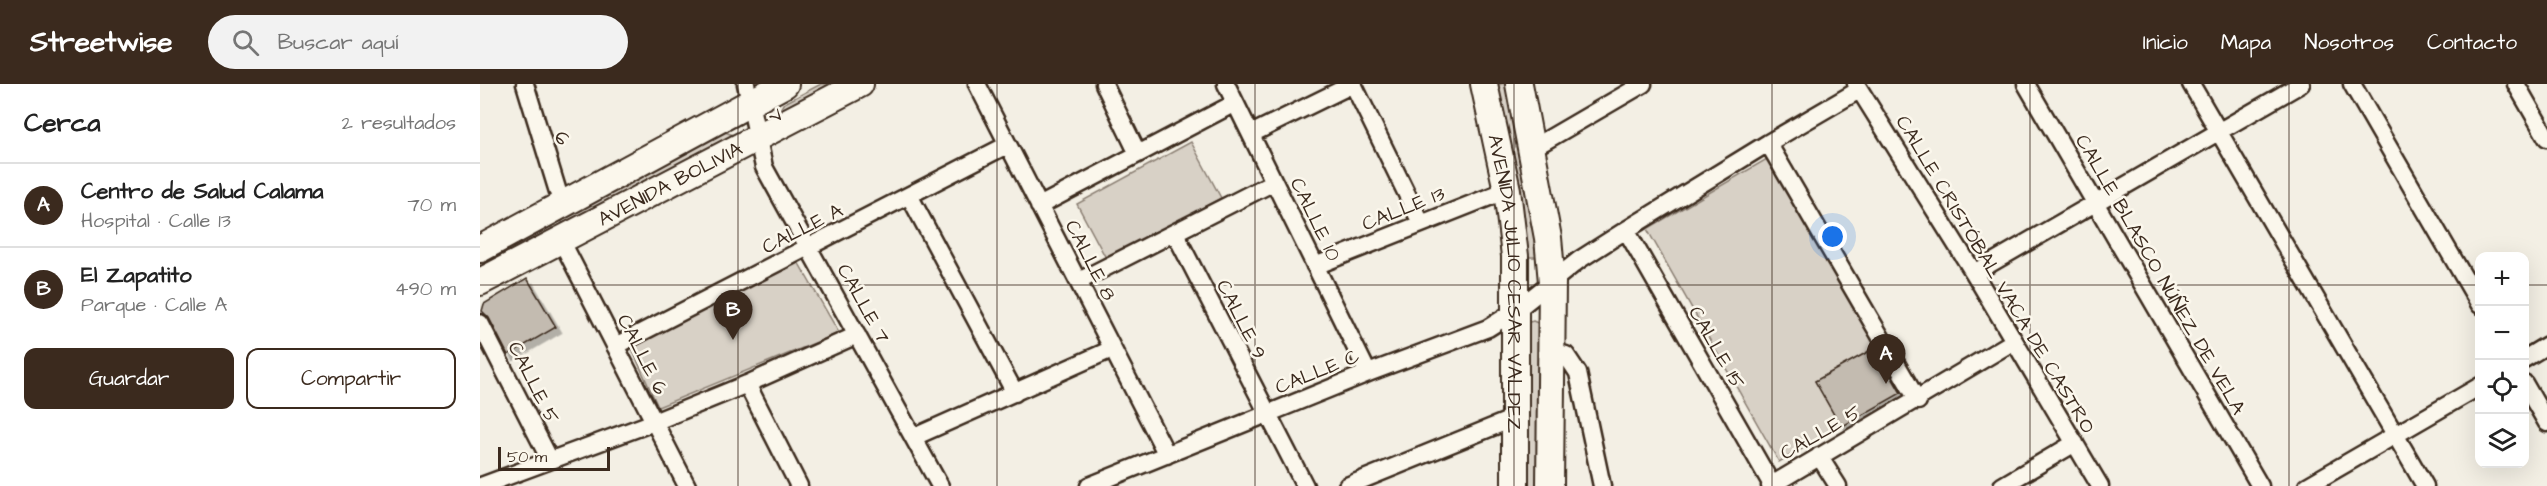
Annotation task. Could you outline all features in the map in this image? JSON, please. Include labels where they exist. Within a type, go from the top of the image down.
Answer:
[{"type":"main road","name":"AVENIDA BOLIVIA","points":[[480,249],[562,205],[749,93],[785,84]]},
{"type":"main road","name":"AVENIDA BOLIVIA","points":[[480,282],[860,84]]},
{"type":"main road","name":"AVENIDA JULIO CESAR VALDEZ","points":[[1484,84],[1507,190],[1515,256],[1515,486]]},
{"type":"main road","name":"AVENIDA JULIO CESAR VALDEZ","points":[[1519,84],[1533,148],[1548,238],[1552,282],[1550,486]]},
{"type":"street","name":"6","points":[[525,84],[562,205]]},
{"type":"street","name":"CALLE 8","points":[[977,84],[1167,455]]},
{"type":"street","points":[[1104,84],[1138,154]]},
{"type":"street","name":"CALLE 10","points":[[1226,84],[1368,374]]},
{"type":"street","points":[[1251,134],[1353,84],[1421,223]]},
{"type":"street","points":[[1533,148],[1643,84]]},
{"type":"street","name":"CALLE BLASCO NÚÑEZ DE VELA","points":[[2026,84],[2260,486]]},
{"type":"street","points":[[2191,84],[2425,486]]},
{"type":"street","points":[[1974,273],[2095,202],[2220,133],[2301,84]]},
{"type":"street","points":[[2352,84],[2475,296]]},
{"type":"street","points":[[2516,84],[2547,138]]},
{"type":"street","name":"CALLE C","points":[[1089,486],[1488,328],[1515,311],[1579,260],[1857,87]]},
{"type":"street","name":"CALLE CRISTÓBAL VACA DE CASTRO","points":[[1857,87],[1974,273],[2100,486]]},
{"type":"street","name":"7","points":[[749,93],[759,137]]},
{"type":"street","points":[[1039,206],[1235,103]]},
{"type":"street","name":"CALLE 7","points":[[759,137],[764,167],[780,200],[810,248],[940,486]]},
{"type":"street","points":[[1768,143],[1918,400]]},
{"type":"street","name":"CALLE A","points":[[615,346],[910,197],[1007,145]]},
{"type":"street","points":[[1079,281],[1274,182]]},
{"type":"street","name":"CALLE 13","points":[[1315,266],[1507,190]]},
{"type":"street","points":[[910,197],[1015,393]]},
{"type":"street","name":"CALLE 15","points":[[1626,230],[1771,485]]},
{"type":"street","name":"CALLE 9","points":[[1176,233],[1266,414],[1305,486]]},
{"type":"street","name":"CALLE 6","points":[[561,240],[687,486]]},
{"type":"street","name":"CALLE 5","points":[[480,323],[550,460]]},
{"type":"street","points":[[481,486],[654,422],[857,335]]},
{"type":"street","name":"CALLE 5","points":[[1771,485],[1918,400],[2014,341]]},
{"type":"street","points":[[2529,355],[2547,345]]},
{"type":"street","points":[[914,437],[1112,349]]},
{"type":"street","points":[[1552,351],[1566,355],[1578,373],[1602,486]]},
{"type":"street","points":[[747,384],[799,486]]},
{"type":"street","points":[[2307,486],[2475,389]]},
{"type":"street","points":[[2529,392],[2547,423]]},
{"type":"street","points":[[1347,486],[1516,417]]},
{"type":"street","points":[[2002,486],[2074,443]]},
{"type":"street","points":[[1820,456],[1838,486]]},
{"type":"shaded area","points":[[821,84],[842,84],[787,113],[779,112],[783,104]]},
{"type":"shaded area","points":[[1492,84],[1513,84],[1539,253],[1536,257],[1528,257],[1523,253]]},
{"type":"shaded area","points":[[725,132],[733,135],[729,142],[565,225],[562,223],[562,216]]},
{"type":"shaded area","points":[[1191,142],[1221,198],[1107,260],[1077,204]]},
{"type":"shaded area","points":[[1772,156],[1880,345],[1815,381],[1841,427],[1779,462],[1647,229]]},
{"type":"shaded area","points":[[551,225],[549,233],[480,268],[480,258]]},
{"type":"shaded area","points":[[797,260],[839,333],[658,407],[631,347]]},
{"type":"shaded area","points":[[1533,321],[1540,324],[1542,486],[1525,486],[1526,323]]},
{"type":"building","points":[[527,278],[556,327],[508,355],[489,318],[482,311],[484,304]]},
{"type":"building","points":[[1875,348],[1901,393],[1841,427],[1815,381]]},
{"type":"place","name":"El Zapatito","points":[[733,340]]},
{"type":"place","name":"Centro de Salud Calama","points":[[1886,384]]}]
